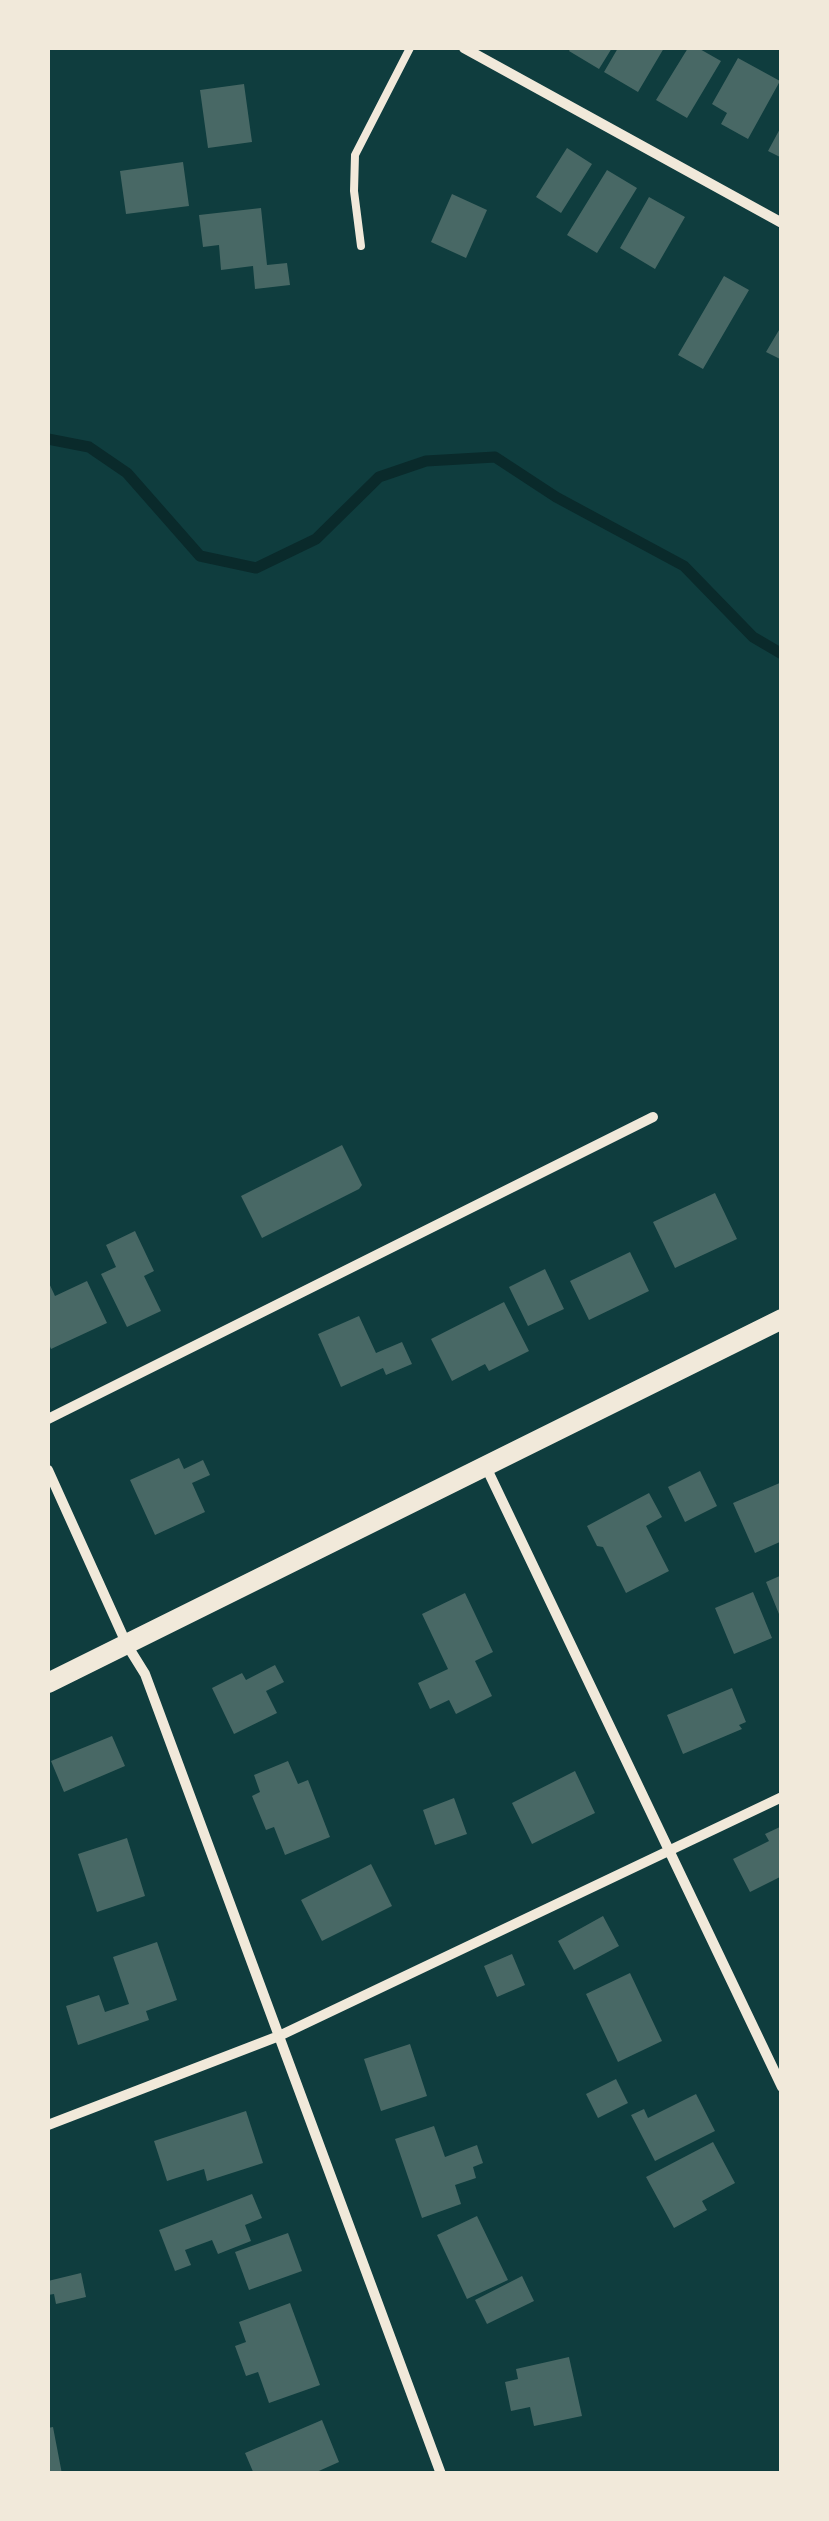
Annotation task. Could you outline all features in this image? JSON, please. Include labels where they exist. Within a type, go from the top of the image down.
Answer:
[{"type":"main road","points":[[48,1682],[782,1319]]},
{"type":"street","points":[[464,48],[782,224]]},
{"type":"street","points":[[48,1418],[653,1118]]},
{"type":"street","points":[[486,1467],[782,2087]]},
{"type":"street","points":[[48,1470],[145,1674],[441,2474]]},
{"type":"street","points":[[48,2124],[279,2036],[782,1796]]},
{"type":"lane","points":[[361,246],[354,191],[355,155],[410,48]]},
{"type":"building","points":[[612,48],[599,69],[569,51]]},
{"type":"building","points":[[618,48],[664,48],[638,92],[604,72]]},
{"type":"building","points":[[688,48],[698,48],[721,61],[687,118],[656,100]]},
{"type":"building","points":[[738,58],[780,81],[748,139],[721,124],[727,113],[712,104]]},
{"type":"building","points":[[244,84],[252,142],[208,148],[200,90]]},
{"type":"building","points":[[782,125],[782,158],[768,151]]},
{"type":"building","points":[[567,148],[592,164],[561,213],[536,197]]},
{"type":"building","points":[[183,162],[189,206],[126,214],[120,171]]},
{"type":"building","points":[[607,170],[637,188],[597,253],[567,235]]},
{"type":"building","points":[[452,194],[487,210],[466,258],[431,242]]},
{"type":"building","points":[[649,197],[685,217],[655,269],[620,248]]},
{"type":"building","points":[[261,208],[267,265],[287,263],[290,285],[255,289],[253,266],[221,270],[219,245],[203,247],[199,215]]},
{"type":"building","points":[[724,276],[749,290],[703,369],[678,355]]},
{"type":"building","points":[[782,325],[782,360],[766,352]]},
{"type":"building","points":[[342,1145],[362,1185],[359,1189],[262,1238],[241,1196]]},
{"type":"building","points":[[715,1193],[737,1239],[675,1268],[653,1222]]},
{"type":"building","points":[[135,1231],[154,1271],[144,1276],[161,1311],[127,1327],[101,1274],[116,1267],[106,1245]]},
{"type":"building","points":[[630,1252],[649,1291],[589,1320],[570,1281]]},
{"type":"building","points":[[545,1269],[564,1309],[528,1326],[509,1287]]},
{"type":"building","points":[[48,1281],[55,1296],[87,1281],[107,1323],[51,1349]]},
{"type":"building","points":[[504,1302],[529,1351],[489,1371],[485,1364],[452,1381],[431,1339]]},
{"type":"building","points":[[359,1316],[376,1353],[402,1342],[412,1364],[386,1375],[383,1368],[341,1387],[318,1334]]},
{"type":"building","points":[[179,1458],[184,1469],[203,1460],[210,1475],[192,1483],[205,1512],[155,1535],[130,1480]]},
{"type":"building","points":[[700,1471],[717,1506],[685,1522],[668,1487]]},
{"type":"building","points":[[782,1482],[782,1541],[755,1553],[733,1503]]},
{"type":"building","points":[[649,1493],[662,1517],[646,1526],[669,1571],[626,1593],[603,1547],[597,1546],[587,1526]]},
{"type":"building","points":[[782,1575],[782,1619],[781,1619],[766,1582]]},
{"type":"building","points":[[753,1592],[772,1638],[734,1654],[715,1608]]},
{"type":"building","points":[[465,1593],[493,1652],[475,1661],[492,1696],[456,1714],[449,1700],[430,1709],[418,1683],[448,1669],[422,1614]]},
{"type":"building","points":[[275,1665],[284,1682],[266,1691],[277,1713],[234,1734],[212,1688],[242,1673],[246,1680]]},
{"type":"building","points":[[732,1688],[746,1722],[739,1725],[742,1729],[683,1754],[667,1715]]},
{"type":"building","points":[[112,1736],[125,1766],[64,1792],[51,1761]]},
{"type":"building","points":[[288,1761],[298,1784],[308,1780],[330,1837],[285,1855],[274,1827],[266,1830],[252,1796],[260,1792],[254,1775]]},
{"type":"building","points":[[575,1771],[595,1813],[532,1844],[512,1803]]},
{"type":"building","points":[[454,1798],[467,1834],[435,1845],[423,1810]]},
{"type":"building","points":[[782,1826],[782,1876],[750,1892],[733,1859],[769,1841],[765,1834]]},
{"type":"building","points":[[127,1838],[145,1896],[97,1912],[78,1854]]},
{"type":"building","points":[[371,1864],[392,1906],[322,1941],[301,1900]]},
{"type":"building","points":[[603,1916],[619,1946],[574,1970],[558,1941]]},
{"type":"building","points":[[157,1942],[177,2000],[146,2011],[149,2020],[78,2045],[66,2006],[99,1995],[105,2012],[129,2004],[113,1957]]},
{"type":"building","points":[[512,1954],[525,1985],[497,1997],[484,1966]]},
{"type":"building","points":[[630,1973],[662,2041],[618,2062],[586,1994]]},
{"type":"building","points":[[410,2044],[427,2096],[381,2111],[364,2059]]},
{"type":"building","points":[[616,2079],[628,2103],[598,2118],[586,2094]]},
{"type":"building","points":[[696,2094],[715,2131],[655,2161],[631,2115],[644,2109],[648,2118]]},
{"type":"building","points":[[246,2111],[263,2163],[207,2181],[204,2169],[167,2181],[154,2141]]},
{"type":"building","points":[[434,2126],[445,2157],[477,2145],[483,2163],[473,2167],[476,2178],[455,2185],[461,2204],[422,2218],[395,2139]]},
{"type":"building","points":[[713,2142],[735,2183],[702,2201],[707,2210],[674,2228],[646,2177]]},
{"type":"building","points":[[252,2194],[262,2218],[245,2225],[251,2241],[218,2254],[212,2240],[185,2250],[191,2265],[175,2271],[159,2230]]},
{"type":"building","points":[[477,2216],[508,2280],[467,2299],[437,2235]]},
{"type":"building","points":[[288,2233],[302,2271],[249,2290],[235,2252]]},
{"type":"building","points":[[81,2273],[86,2297],[56,2304],[54,2294],[48,2295],[48,2281]]},
{"type":"building","points":[[522,2276],[534,2301],[487,2324],[475,2300]]},
{"type":"building","points":[[290,2303],[320,2385],[269,2403],[258,2372],[246,2376],[235,2346],[246,2342],[239,2322]]},
{"type":"building","points":[[569,2357],[582,2416],[534,2426],[530,2407],[511,2411],[505,2382],[518,2379],[516,2369]]},
{"type":"building","points":[[322,2420],[339,2462],[312,2474],[254,2474],[245,2453]]},
{"type":"building","points":[[53,2427],[62,2474],[48,2474],[48,2428]]},
{"type":"waterway","points":[[48,439],[89,447],[127,473],[200,556],[256,568],[316,539],[379,477],[426,461],[495,457],[556,497],[684,566],[753,637],[782,654]]}]
